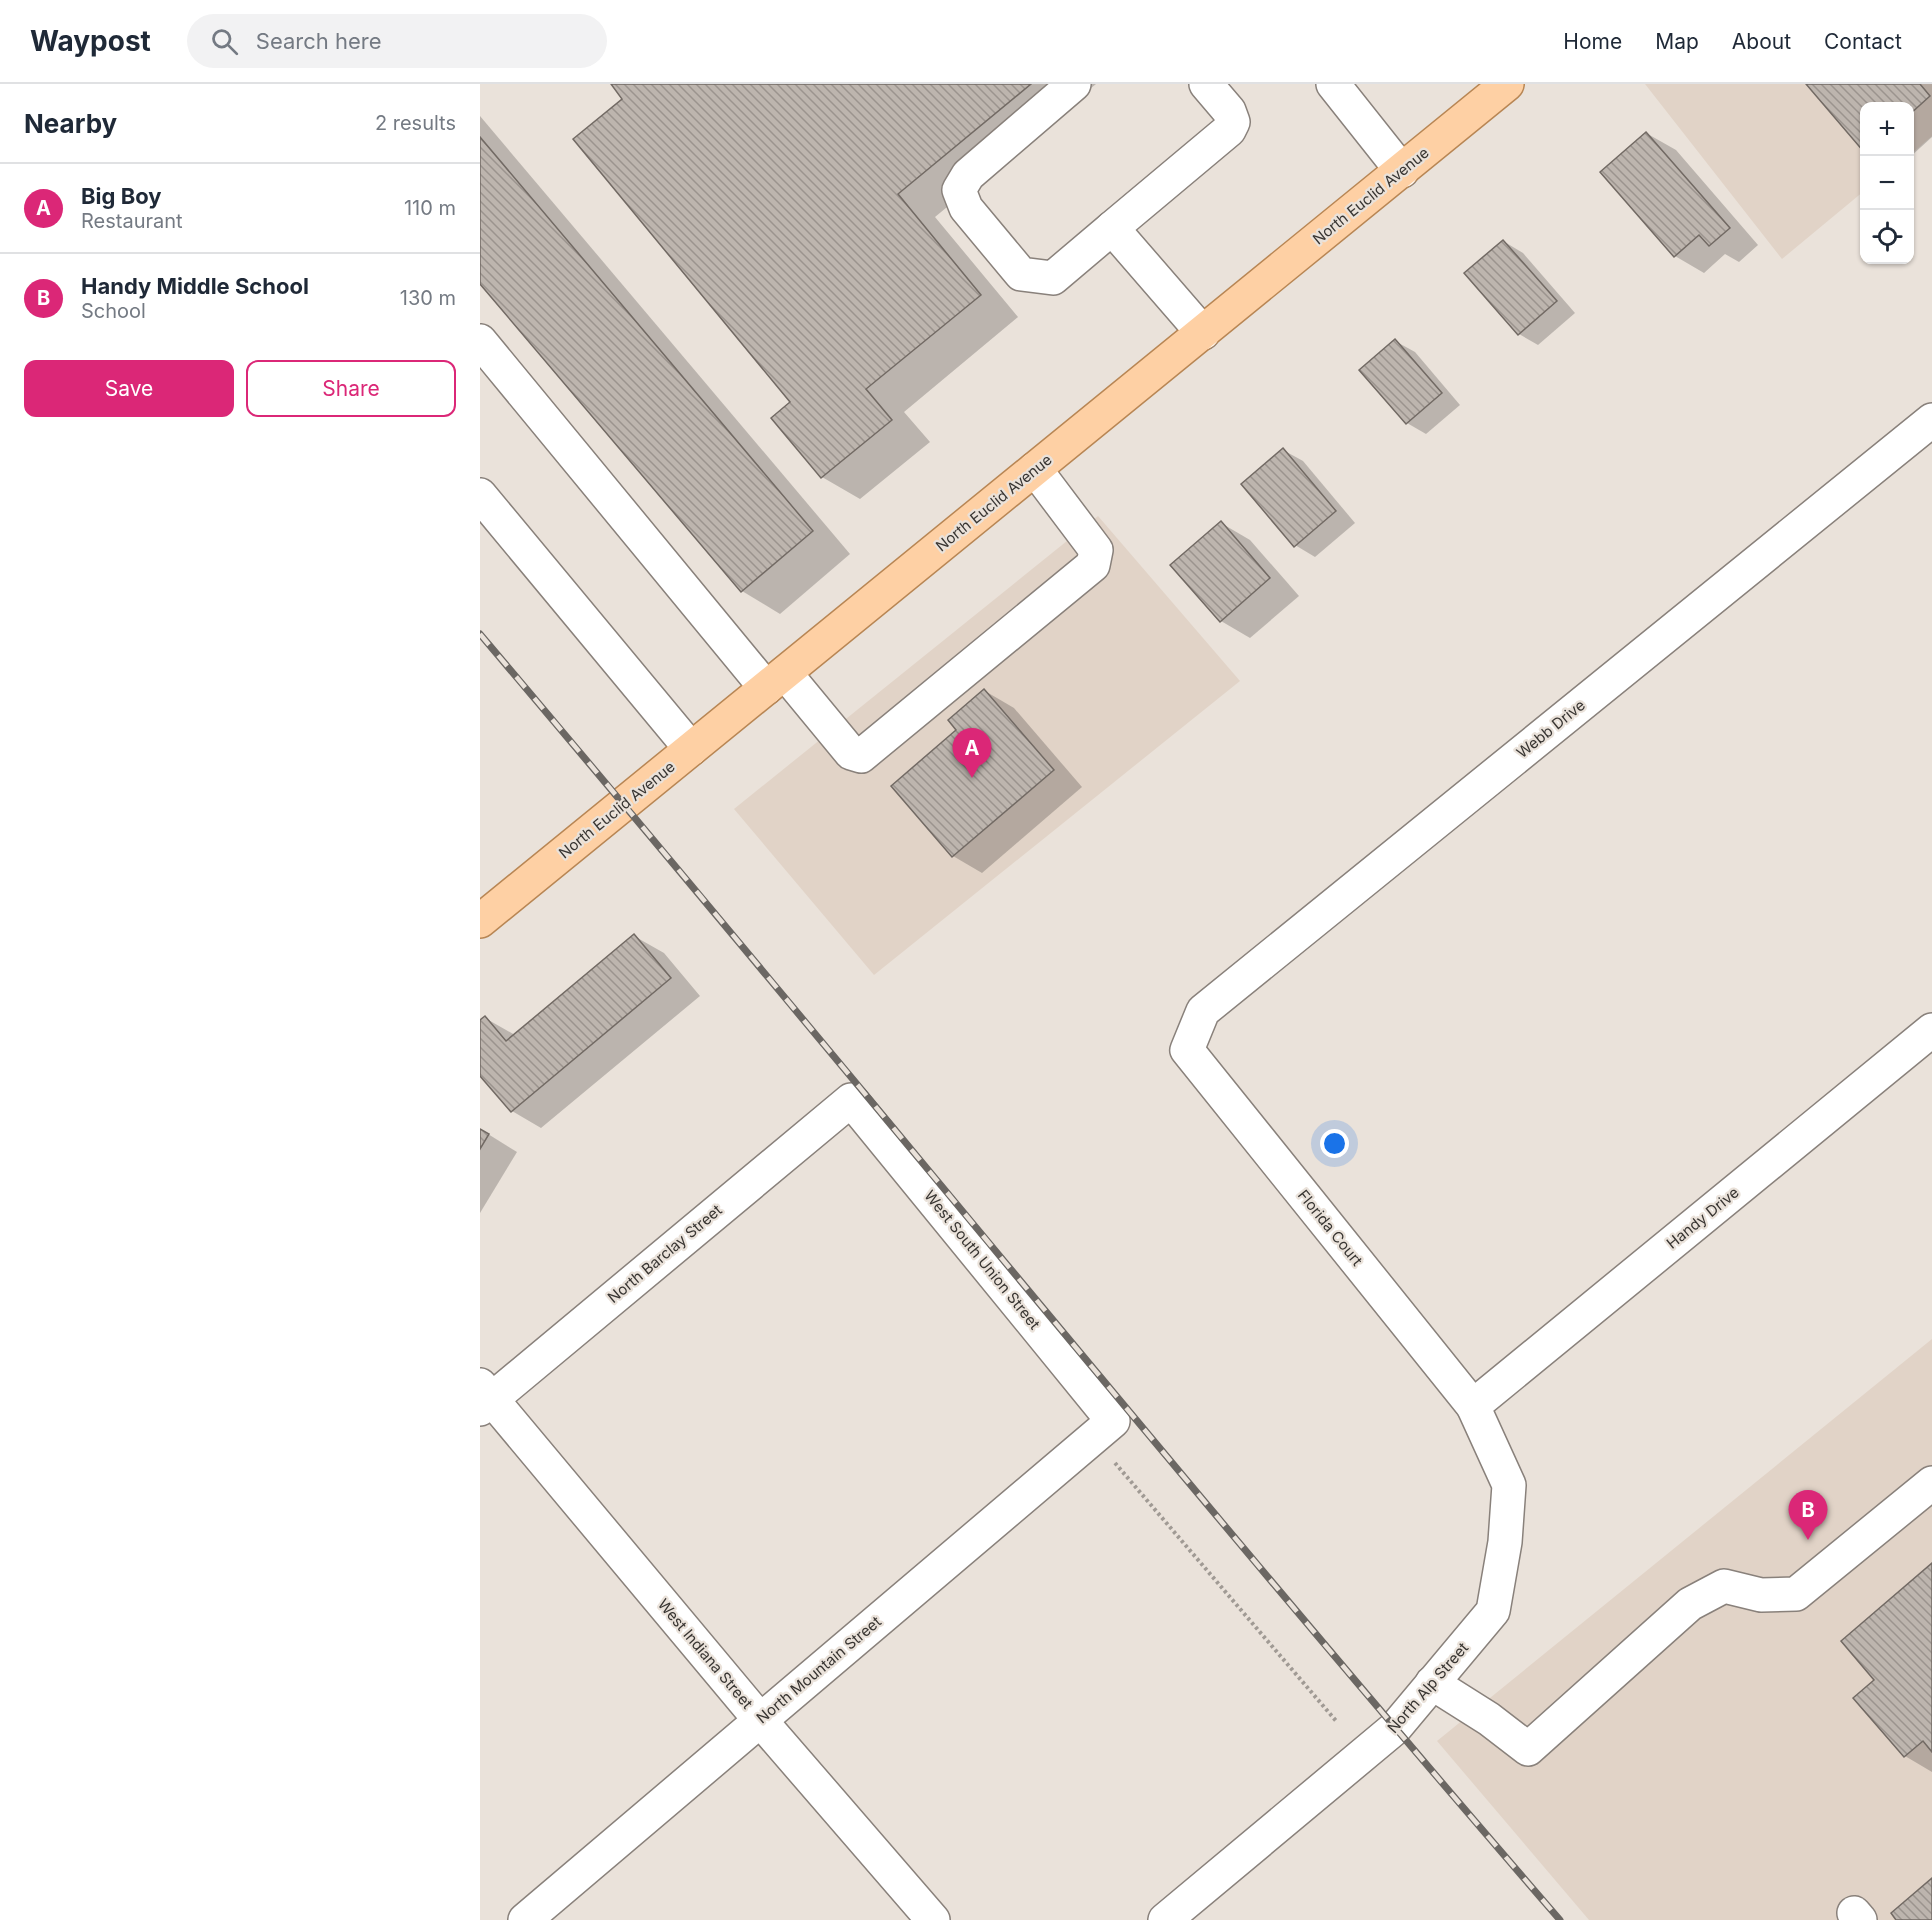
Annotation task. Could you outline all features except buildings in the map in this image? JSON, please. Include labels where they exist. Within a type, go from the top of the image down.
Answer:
[{"type":"main road","name":"North Euclid Avenue","points":[[480,921],[1507,84]]},
{"type":"street","points":[[1074,84],[968,175],[959,190],[966,208],[1021,274],[1053,278],[1229,130],[1233,122],[1229,111],[1206,84]]},
{"type":"street","points":[[1333,84],[1402,171]]},
{"type":"street","points":[[1113,228],[1203,333]]},
{"type":"street","points":[[480,341],[776,680],[851,753],[861,756],[1093,565],[1096,550],[1035,469]]},
{"type":"street","name":"Webb Drive","points":[[1187,1050],[1203,1011],[1932,420]]},
{"type":"street","points":[[480,495],[691,749]]},
{"type":"street","name":"Handy Drive","points":[[1473,1406],[1932,1030]]},
{"type":"street","name":"Florida Court","points":[[1187,1050],[1473,1406]]},
{"type":"street","name":"North Barclay Street","points":[[484,1398],[851,1100]]},
{"type":"street","name":"West South Union Street","points":[[851,1100],[1103,1429]]},
{"type":"street","name":"West Indiana Street","points":[[484,1398],[933,1920]]},
{"type":"street","name":"North Alp Street","points":[[1165,1920],[1395,1728],[1493,1611],[1505,1542],[1509,1485],[1473,1406]]},
{"type":"street","name":"North Mountain Street","points":[[525,1920],[1103,1429]]},
{"type":"street","points":[[1432,1683],[1489,1719],[1528,1749],[1690,1604],[1724,1586],[1761,1595],[1796,1594],[1932,1484]]},
{"type":"path","points":[[1103,1429],[1337,1722]]},
{"type":"shaded area","points":[[1645,84],[1932,84],[1932,136],[1914,152],[1914,102],[1860,102],[1860,194],[1782,259]]},
{"type":"shaded area","points":[[1098,516],[1240,681],[874,975],[734,809]]},
{"type":"shaded area","points":[[1932,1339],[1932,1920],[1589,1920],[1437,1741]]},
{"type":"railway","points":[[480,634],[1288,1601],[1560,1920]]},
{"type":"place","name":"Big Boy","points":[[972,778]]},
{"type":"place","name":"Handy Middle School","points":[[1808,1540]]}]
